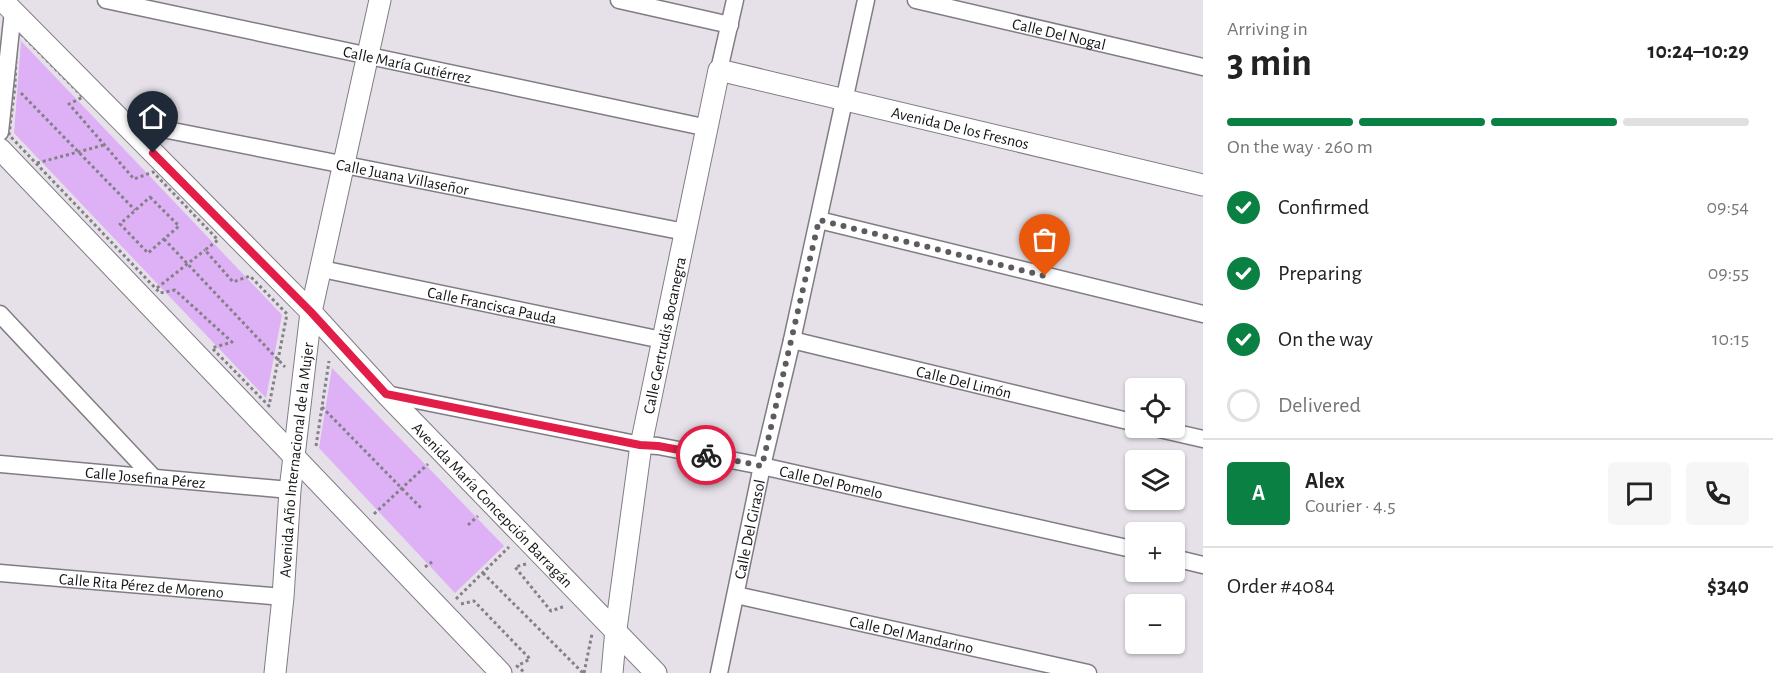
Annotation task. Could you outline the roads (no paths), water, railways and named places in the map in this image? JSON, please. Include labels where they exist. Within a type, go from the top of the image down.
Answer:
[{"type":"street","name":"Calle María Gutiérrez","points":[[106,0],[708,128]]},
{"type":"street","name":"Avenida Año Internacional de la Mujer","points":[[275,673],[290,490],[311,312],[380,0]]},
{"type":"street","points":[[620,0],[730,25]]},
{"type":"street","name":"Calle Gertrudis Bocanegra","points":[[612,673],[640,445],[735,0]]},
{"type":"street","name":"Calle Del Girasol","points":[[719,673],[762,466],[819,220],[843,99],[866,0]]},
{"type":"street","name":"Calle Del Nogal","points":[[916,0],[1203,67]]},
{"type":"street","points":[[0,132],[10,81],[7,5]]},
{"type":"street","name":"Avenida María Concepción Barragán","points":[[7,5],[311,312],[386,394],[616,629],[656,673]]},
{"type":"street","name":"Avenida De los Fresnos","points":[[719,70],[1203,185]]},
{"type":"street","name":"Calle Juana Villaseñor","points":[[122,121],[685,232]]},
{"type":"street","points":[[0,149],[501,673]]},
{"type":"street","points":[[819,220],[1203,314]]},
{"type":"street","name":"Calle Francisca Pauda","points":[[322,269],[662,340]]},
{"type":"street","points":[[0,314],[153,477]]},
{"type":"street","name":"Calle Del Limón","points":[[792,340],[1125,420]]},
{"type":"street","name":"Calle Del Pomelo","points":[[386,394],[640,445],[658,446],[762,466],[1125,548]]},
{"type":"street","points":[[1185,435],[1203,439]]},
{"type":"street","name":"Calle Josefina Pérez","points":[[0,464],[290,490]]},
{"type":"street","points":[[1185,561],[1203,565]]},
{"type":"street","name":"Calle Rita Pérez de Moreno","points":[[0,573],[283,597]]},
{"type":"street","name":"Calle Del Mandarino","points":[[736,596],[1088,673]]}]
